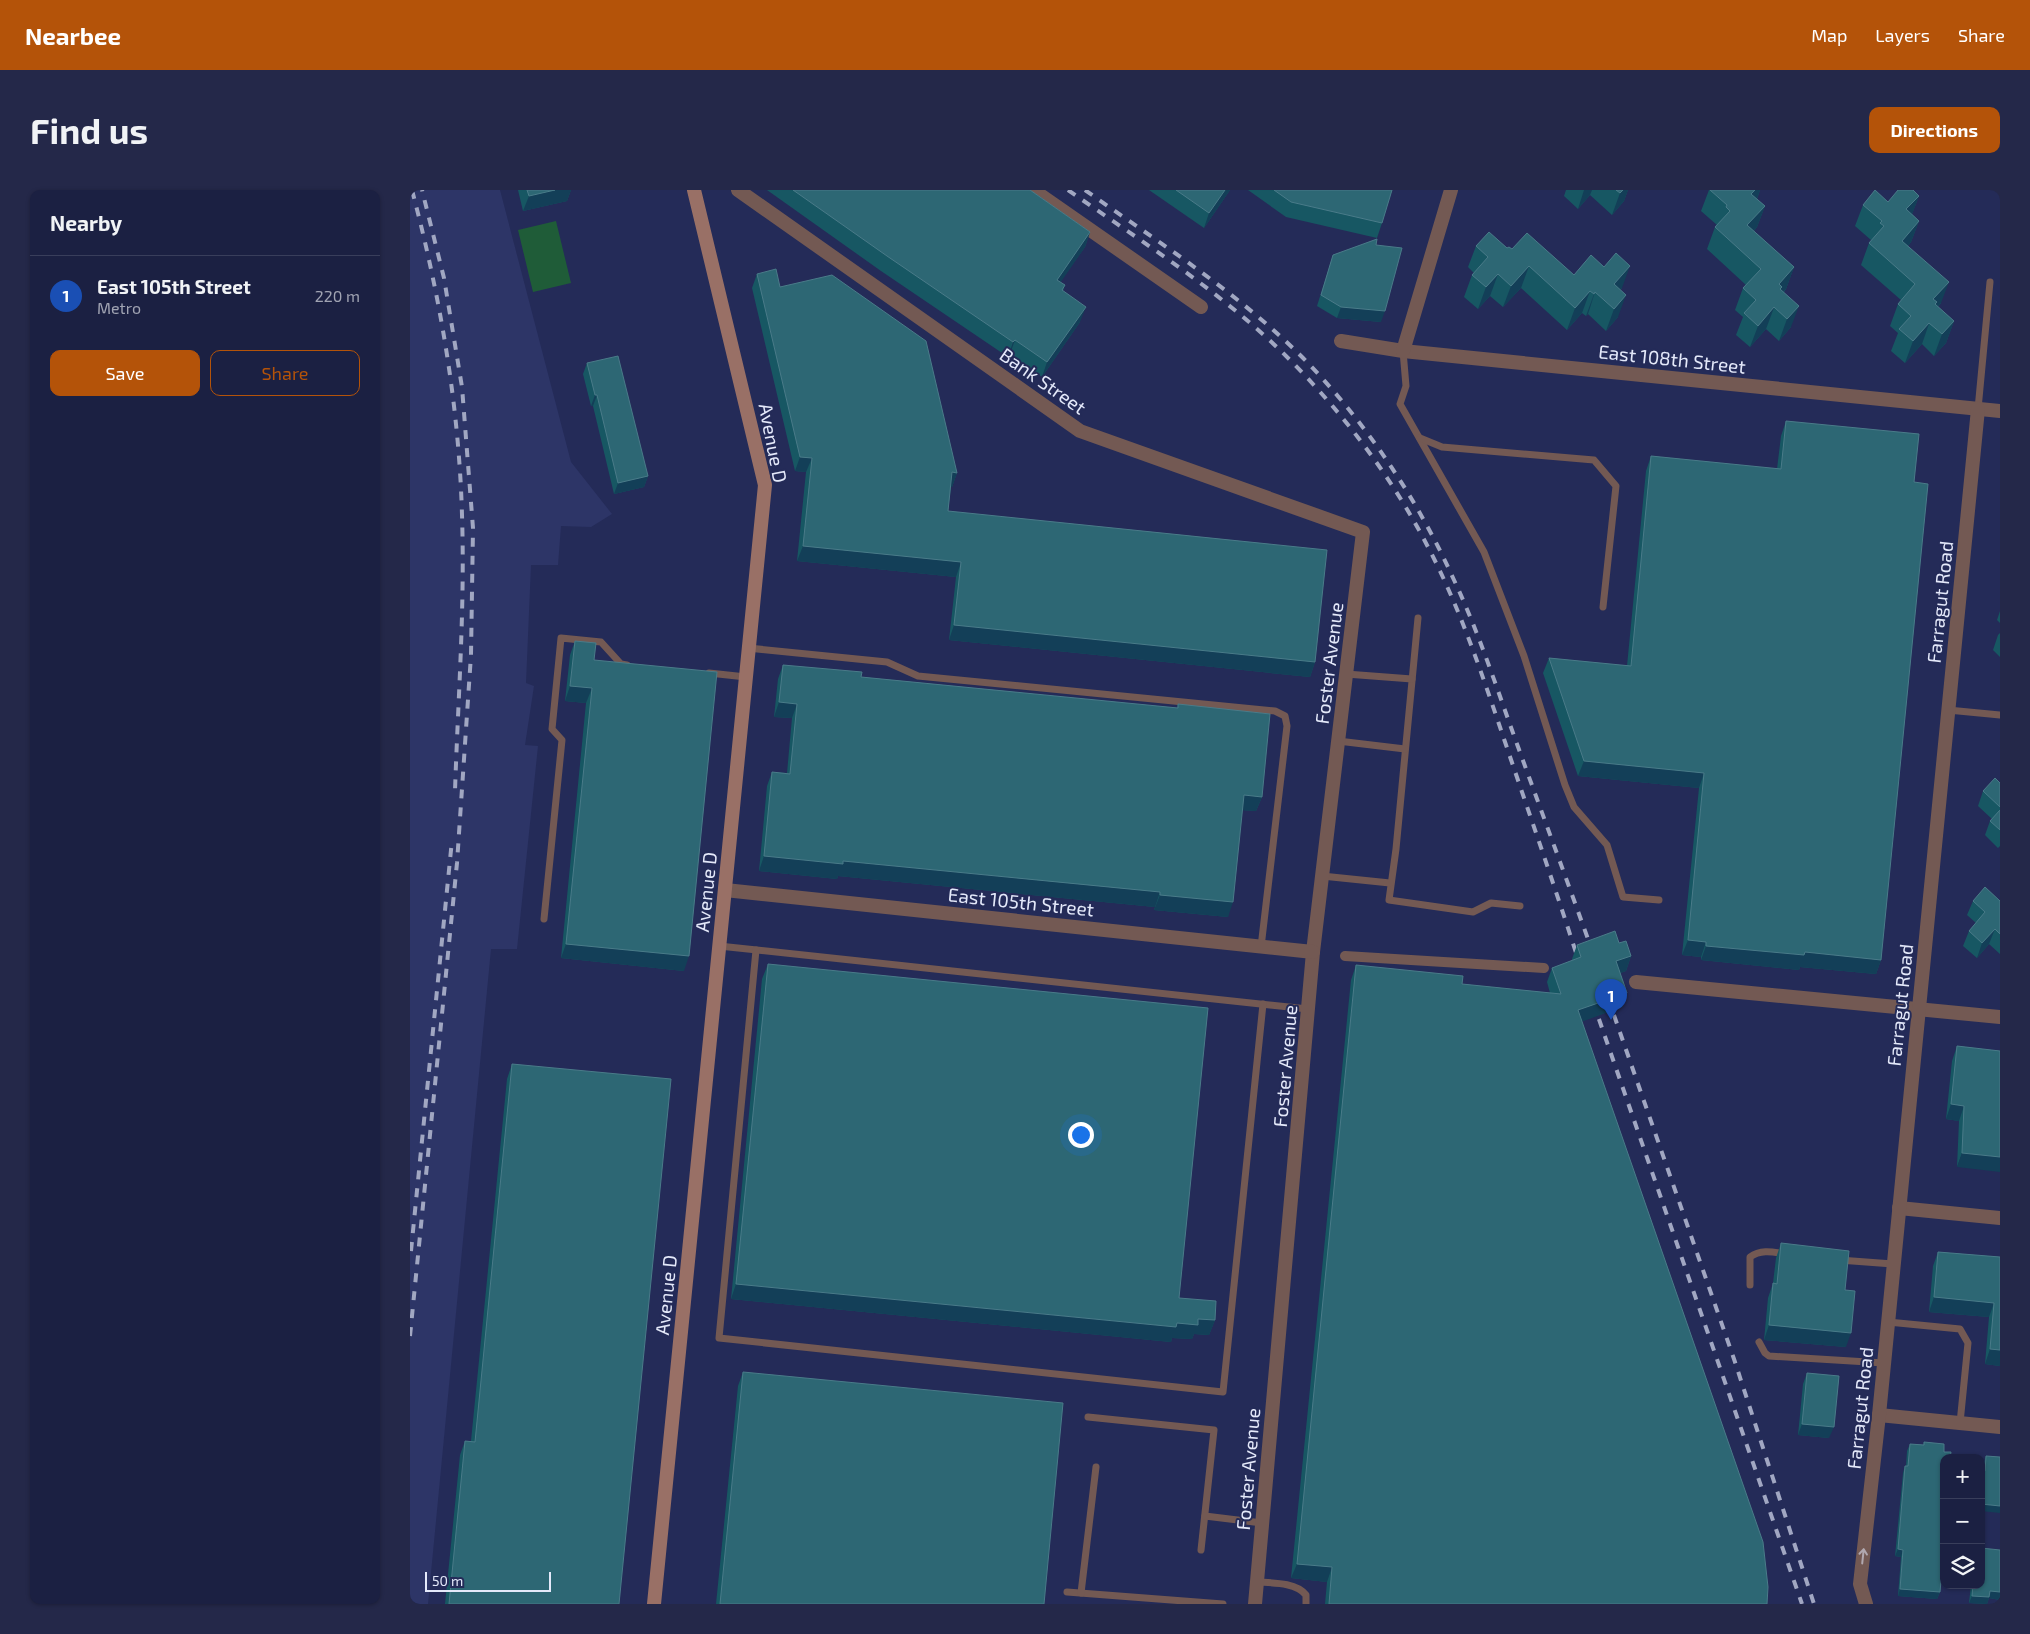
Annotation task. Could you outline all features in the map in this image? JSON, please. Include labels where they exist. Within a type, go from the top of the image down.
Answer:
[{"type":"main road","name":"Avenue D","points":[[654,1604],[765,485],[694,190]]},
{"type":"street","name":"Bank Street","points":[[738,190],[1080,430],[1363,532]]},
{"type":"street","points":[[1033,190],[1200,307]]},
{"type":"street","points":[[1403,351],[1451,190]]},
{"type":"street","name":"East 108th Street","points":[[1341,341],[1403,351],[2000,411]]},
{"type":"street","name":"Farragut Road","points":[[1866,1604],[1860,1584],[1879,1415],[1978,409]]},
{"type":"street","name":"Foster Avenue","points":[[1255,1604],[1313,952],[1363,532]]},
{"type":"street","name":"East 105th Street","points":[[725,890],[1313,952]]},
{"type":"street","points":[[1344,956],[1544,968]]},
{"type":"street","points":[[1636,982],[2000,1017]]},
{"type":"street","points":[[1899,1208],[2000,1218]]},
{"type":"street","points":[[1879,1415],[2000,1427]]},
{"type":"lane","points":[[1978,409],[1990,282]]},
{"type":"lane","points":[[1403,351],[1406,386],[1400,404],[1484,552],[1524,656],[1574,807],[1607,845],[1623,897],[1659,900]]},
{"type":"lane","points":[[1419,437],[1442,446],[1594,460],[1616,486],[1603,607]]},
{"type":"lane","points":[[1418,618],[1396,849],[1389,900],[1473,912],[1491,903],[1520,906]]},
{"type":"lane","points":[[544,919],[562,740],[552,729],[561,638],[601,642],[621,664],[631,665]]},
{"type":"lane","points":[[748,648],[888,662],[918,676],[1275,711],[1284,716],[1287,726],[1261,947]]},
{"type":"lane","points":[[698,672],[746,677]]},
{"type":"lane","points":[[1346,674],[1412,679]]},
{"type":"lane","points":[[1948,710],[2000,714]]},
{"type":"lane","points":[[1338,741],[1405,749]]},
{"type":"lane","points":[[1322,876],[1390,883]]},
{"type":"lane","points":[[719,946],[1308,1008]]},
{"type":"lane","points":[[756,950],[719,1338],[1223,1392],[1264,1004]]},
{"type":"lane","points":[[1750,1285],[1750,1257],[1754,1254],[1765,1252],[1794,1255]]},
{"type":"lane","points":[[1833,1259],[1894,1264]]},
{"type":"lane","points":[[1888,1322],[1960,1329],[1968,1343],[1960,1423]]},
{"type":"lane","points":[[1759,1342],[1765,1353],[1769,1356],[1884,1363]]},
{"type":"lane","points":[[1088,1417],[1214,1430],[1201,1550]]},
{"type":"lane","points":[[1081,1593],[1096,1467]]},
{"type":"lane","points":[[1205,1516],[1262,1523]]},
{"type":"lane","points":[[1257,1582],[1274,1583],[1298,1589],[1306,1595],[1306,1604]]},
{"type":"lane","points":[[1067,1592],[1223,1604]]},
{"type":"shaded area","points":[[410,190],[500,190],[571,462],[612,514],[591,527],[561,526],[558,565],[531,565],[526,683],[534,686],[525,745],[538,746],[517,949],[491,949],[428,1604],[410,1604]]},
{"type":"green space","points":[[556,221],[571,283],[533,292],[518,230]]},
{"type":"building","points":[[527,190],[555,190],[529,196]]},
{"type":"building","points":[[793,190],[1030,190],[1090,232],[1057,280],[1065,285],[1062,290],[1086,307],[1047,362],[1015,340],[1013,342]]},
{"type":"building","points":[[1176,190],[1225,190],[1209,213]]},
{"type":"building","points":[[1274,190],[1392,190],[1382,223],[1291,202]]},
{"type":"building","points":[[1710,190],[1755,190],[1751,194],[1765,206],[1747,225],[1794,267],[1779,284],[1782,287],[1780,289],[1799,306],[1787,319],[1774,307],[1758,326],[1744,313],[1756,300],[1743,288],[1761,269],[1715,227],[1730,211],[1726,207],[1727,205]]},
{"type":"building","points":[[1875,190],[1888,202],[1898,190],[1913,190],[1919,196],[1906,209],[1919,221],[1902,241],[1949,282],[1933,299],[1937,302],[1935,304],[1954,321],[1942,334],[1929,323],[1913,341],[1899,329],[1911,316],[1898,304],[1915,284],[1869,243],[1884,226],[1880,223],[1882,221],[1863,205]]},
{"type":"building","points":[[1489,232],[1507,248],[1512,249],[1527,233],[1574,275],[1591,255],[1604,267],[1616,253],[1630,266],[1614,284],[1626,295],[1614,309],[1595,292],[1594,294],[1590,291],[1575,308],[1529,266],[1511,286],[1498,274],[1486,287],[1472,275],[1488,257],[1476,246]]},
{"type":"building","points":[[1377,239],[1376,245],[1402,248],[1385,311],[1341,307],[1321,295],[1333,255]]},
{"type":"building","points":[[776,269],[780,287],[832,275],[926,341],[957,473],[952,472],[948,511],[1327,550],[1315,662],[954,625],[961,562],[803,546],[812,458],[800,457],[757,274]]},
{"type":"building","points":[[618,356],[648,476],[618,483],[597,395],[595,395],[587,363]]},
{"type":"building","points":[[1786,421],[1919,434],[1914,482],[1928,484],[1881,960],[1805,952],[1804,955],[1706,946],[1706,942],[1688,940],[1704,773],[1584,761],[1549,658],[1631,666],[1651,456],[1781,469]]},
{"type":"building","points":[[575,641],[596,643],[594,660],[717,672],[689,956],[566,944],[592,688],[570,686]]},
{"type":"building","points":[[783,665],[862,672],[861,677],[1178,708],[1178,704],[1270,714],[1262,797],[1244,795],[1233,902],[1160,895],[1160,892],[843,861],[843,864],[764,856],[772,772],[790,774],[797,704],[779,702]]},
{"type":"building","points":[[1995,778],[2000,783],[2000,807],[1983,791]]},
{"type":"building","points":[[2000,810],[2000,830],[1990,821]]},
{"type":"building","points":[[1985,887],[2000,901],[2000,934],[1995,929],[1982,943],[1969,931],[1985,912],[1973,901]]},
{"type":"building","points":[[1615,931],[1619,943],[1626,941],[1631,956],[1616,961],[1627,993],[1578,1010],[1763,1542],[1768,1587],[1767,1604],[1329,1604],[1332,1567],[1297,1564],[1356,965],[1463,976],[1462,984],[1561,994],[1552,968],[1581,957],[1577,945]]},
{"type":"building","points":[[768,964],[1208,1008],[1179,1298],[1216,1301],[1215,1320],[1198,1319],[1198,1325],[1177,1323],[1176,1327],[736,1284]]},
{"type":"building","points":[[1957,1046],[2000,1051],[2000,1157],[1962,1153],[1964,1106],[1951,1104]]},
{"type":"building","points":[[512,1064],[671,1079],[619,1604],[449,1604],[465,1441],[475,1442]]},
{"type":"building","points":[[1781,1243],[1849,1251],[1845,1290],[1855,1291],[1851,1333],[1769,1325],[1773,1283],[1777,1284]]},
{"type":"building","points":[[1938,1252],[2000,1257],[2000,1350],[1990,1349],[1994,1303],[1934,1297]]},
{"type":"building","points":[[743,1372],[1063,1403],[1044,1604],[720,1604]]},
{"type":"building","points":[[1807,1373],[1839,1376],[1834,1427],[1802,1424]]},
{"type":"building","points":[[1924,1442],[1944,1444],[1944,1452],[1951,1452],[1951,1454],[1940,1454],[1940,1592],[1900,1589],[1903,1550],[1898,1549],[1905,1466],[1908,1466],[1910,1444],[1924,1445]]},
{"type":"building","points":[[1986,1456],[2000,1457],[2000,1506],[1985,1504]]},
{"type":"building","points":[[1985,1548],[2000,1550],[2000,1592],[1990,1591],[1989,1597],[1972,1596],[1973,1589],[1985,1589]]},
{"type":"railway","points":[[412,190],[431,270],[446,351],[457,433],[460,474],[463,584],[455,791]]},
{"type":"railway","points":[[410,1336],[457,863],[471,655],[473,528],[462,387],[444,278],[422,190]]},
{"type":"railway","points":[[1068,190],[1205,287],[1282,352],[1344,420],[1398,494],[1440,570],[1470,641],[1579,962]]},
{"type":"railway","points":[[1085,190],[1171,250],[1227,292],[1281,337],[1328,385],[1350,411],[1389,464],[1440,550],[1472,620],[1593,953]]},
{"type":"railway","points":[[411,1251],[452,840]]},
{"type":"railway","points":[[1608,998],[1734,1359],[1814,1604]]},
{"type":"railway","points":[[1593,1002],[1802,1604]]},
{"type":"place","name":"East 105th Street","points":[[1611,1020]]}]
